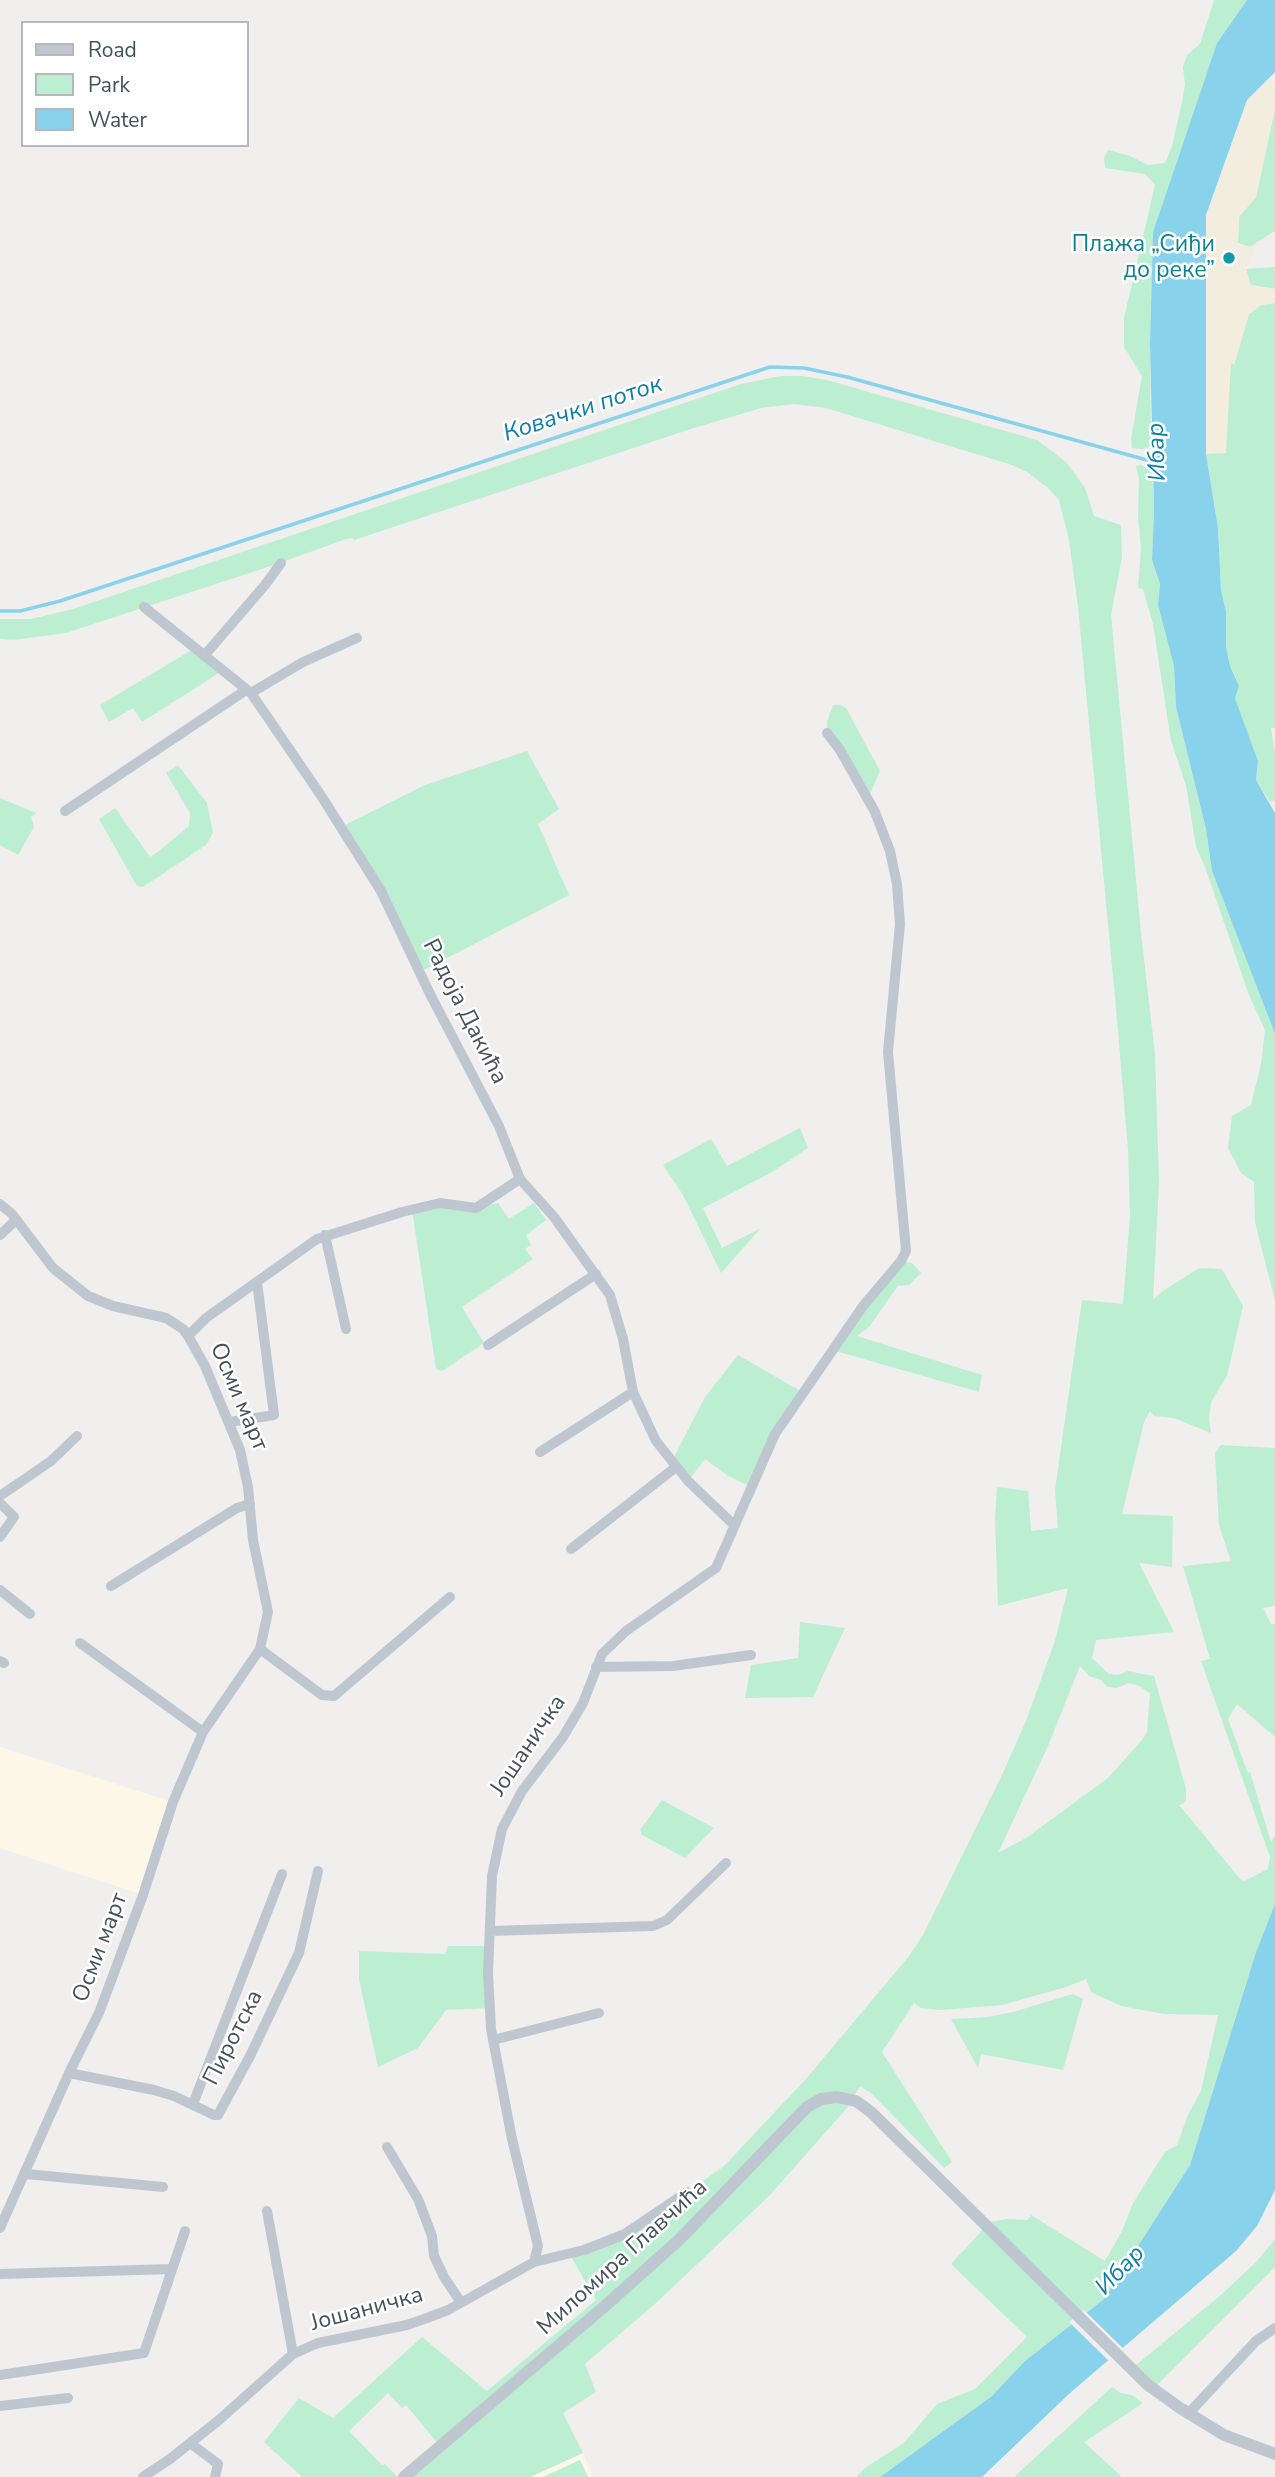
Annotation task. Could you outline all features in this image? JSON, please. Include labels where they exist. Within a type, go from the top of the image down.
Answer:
[{"type":"street","points":[[204,656],[281,563]]},
{"type":"street","name":"Радоја Дакића","points":[[145,607],[248,692],[322,797],[381,891],[429,994],[499,1126],[520,1180]]},
{"type":"street","points":[[65,811],[248,692],[303,662],[357,638]]},
{"type":"street","name":"Јошаничка","points":[[534,2262],[538,2246],[512,2139],[493,2040],[488,1973],[492,1876],[507,1816],[577,1715],[602,1654],[626,1631],[716,1568],[775,1434],[863,1306],[901,1262],[906,1251],[888,1052],[900,924],[897,884],[890,851],[875,812],[840,750],[827,733]]},
{"type":"street","points":[[187,1336],[206,1318],[307,1244],[325,1235],[440,1203],[476,1208],[520,1180],[554,1217],[610,1295],[624,1339],[633,1392],[656,1441],[688,1482],[734,1525]]},
{"type":"street","name":"Осми март","points":[[0,1204],[16,1220],[53,1268],[88,1296],[113,1306],[166,1318],[178,1325],[187,1336],[205,1366],[230,1422],[247,1475],[253,1540],[268,1612],[260,1649],[203,1732],[173,1802],[143,1895],[99,2013],[69,2073],[0,2228]]},
{"type":"street","points":[[0,1235],[16,1220]]},
{"type":"street","points":[[325,1235],[346,1329]]},
{"type":"street","points":[[488,1345],[596,1274]]},
{"type":"street","points":[[230,1422],[274,1415],[257,1282]]},
{"type":"street","points":[[540,1452],[633,1392]]},
{"type":"street","points":[[0,1496],[51,1461],[77,1436]]},
{"type":"street","points":[[571,1549],[676,1467]]},
{"type":"street","points":[[0,1503],[14,1517],[0,1537]]},
{"type":"street","points":[[111,1586],[237,1508],[250,1504]]},
{"type":"street","points":[[0,1590],[30,1614]]},
{"type":"street","points":[[260,1649],[322,1695],[334,1696],[450,1597]]},
{"type":"street","points":[[80,1643],[203,1732]]},
{"type":"street","points":[[596,1667],[673,1666],[751,1654]]},
{"type":"street","points":[[490,1931],[653,1926],[667,1920],[726,1863]]},
{"type":"street","name":"Пиротска","points":[[69,2073],[154,2090],[218,2115],[250,2056],[299,1953],[318,1871]]},
{"type":"street","points":[[192,2104],[282,1874]]},
{"type":"street","points":[[493,2040],[599,2013]]},
{"type":"street","name":"Миломира Главчића","points":[[404,2477],[680,2239],[807,2108],[821,2099],[837,2096],[856,2101],[871,2112],[1148,2385],[1188,2414],[1235,2441],[1275,2454]]},
{"type":"street","name":"Јошаничка","points":[[387,2147],[418,2199],[432,2236],[434,2256],[460,2301]]},
{"type":"street","points":[[26,2174],[163,2187]]},
{"type":"street","name":"Јошаничка","points":[[143,2477],[190,2443],[293,2354],[318,2343],[417,2322],[448,2309],[534,2262],[584,2250],[625,2234],[687,2192]]},
{"type":"street","points":[[267,2211],[293,2354]]},
{"type":"street","points":[[0,2375],[144,2353],[186,2231]]},
{"type":"street","points":[[0,2274],[172,2269]]},
{"type":"street","points":[[1188,2414],[1256,2341],[1275,2328]]},
{"type":"street","points":[[0,2406],[68,2398]]},
{"type":"street","points":[[190,2443],[218,2464],[215,2477]]},
{"type":"shaded area","points":[[0,1747],[173,1802],[143,1895],[0,1848]]},
{"type":"shaded area","points":[[583,2453],[593,2477],[530,2477]]},
{"type":"green space","points":[[1214,0],[1247,0],[1217,43],[1153,232],[1151,446],[1132,448],[1131,439],[1142,376],[1124,347],[1124,318],[1155,185],[1145,174],[1105,168],[1104,158],[1108,150],[1130,156],[1148,165],[1165,163],[1172,146],[1182,102],[1185,85],[1183,67],[1187,55],[1200,44]]},
{"type":"green space","points":[[1275,109],[1275,231],[1250,247],[1238,243],[1239,217],[1256,197]]},
{"type":"green space","points":[[1275,267],[1275,289],[1251,285],[1246,269]]},
{"type":"green space","points":[[1275,303],[1275,728],[1271,728],[1275,753],[1275,801],[1270,802],[1256,780],[1258,761],[1235,698],[1239,685],[1230,666],[1226,646],[1226,611],[1221,590],[1218,528],[1206,454],[1231,362],[1234,364],[1249,314],[1261,305]]},
{"type":"green space","points":[[781,376],[827,380],[1037,440],[1066,462],[1085,488],[1094,516],[1121,525],[1122,557],[1111,615],[1155,1054],[1159,1182],[1153,1300],[1199,1268],[1222,1269],[1243,1306],[1227,1376],[1211,1402],[1211,1433],[1174,1418],[1154,1416],[1150,1411],[1144,1422],[1122,1514],[1173,1516],[1172,1567],[1139,1563],[1174,1632],[1096,1640],[1092,1658],[1109,1674],[1118,1675],[1128,1671],[1154,1676],[1186,1789],[1186,1799],[1179,1805],[1241,1880],[1268,1869],[1270,1857],[1201,1661],[1210,1659],[1183,1566],[1231,1561],[1219,1525],[1215,1453],[1221,1445],[1275,1448],[1275,1606],[1263,1608],[1271,1624],[1275,1624],[1275,1737],[1237,1704],[1228,1719],[1248,1773],[1250,1772],[1271,1842],[1275,1835],[1275,1904],[1256,1952],[1190,2165],[1104,2299],[1025,2361],[992,2396],[880,2477],[856,2477],[866,2467],[904,2443],[937,2404],[975,2389],[1027,2337],[951,2264],[990,2222],[1006,2219],[1028,2220],[1031,2215],[1105,2261],[1122,2231],[1132,2205],[1153,2171],[1165,2152],[1177,2145],[1188,2115],[1201,2091],[1218,2015],[1164,2014],[1121,2006],[1091,1992],[1086,1979],[1002,2005],[940,2010],[921,2008],[914,2003],[882,2052],[952,2162],[944,2168],[872,2094],[860,2086],[847,2108],[769,2196],[656,2303],[585,2364],[596,2392],[563,2413],[583,2453],[530,2477],[405,2477],[440,2446],[406,2405],[402,2408],[388,2393],[349,2431],[382,2465],[385,2464],[398,2477],[302,2477],[264,2442],[299,2398],[333,2418],[422,2337],[487,2391],[596,2300],[570,2255],[625,2234],[723,2167],[806,2079],[909,1956],[923,1935],[1026,1721],[1055,1641],[1068,1588],[998,1606],[995,1519],[997,1487],[1028,1491],[1031,1531],[1058,1528],[1055,1490],[1082,1300],[1123,1304],[1130,1217],[1128,1149],[1117,1019],[1078,607],[1069,540],[1059,500],[1027,472],[1012,465],[826,408],[794,404],[761,408],[694,428],[354,540],[346,539],[66,633],[14,640],[0,639],[0,619],[31,619],[73,609],[741,384]],"holes":[[[1080,1666],[1089,1676],[1101,1680],[1107,1687],[1117,1688],[1129,1683],[1150,1693],[1147,1732],[1108,1778],[1026,1838],[998,1853],[1048,1746]]]},
{"type":"green space","points":[[1141,465],[1152,471],[1152,560],[1160,584],[1158,605],[1174,666],[1176,707],[1206,829],[1212,871],[1275,1034],[1275,1301],[1255,1222],[1254,1182],[1241,1173],[1228,1148],[1232,1116],[1251,1105],[1261,1064],[1265,1030],[1249,995],[1196,847],[1186,785],[1171,741],[1153,624],[1143,589],[1138,588],[1141,548],[1139,479],[1136,466]]},
{"type":"green space","points":[[195,648],[222,671],[142,722],[133,708],[109,722],[100,705]]},
{"type":"green space","points":[[833,705],[846,708],[880,771],[868,798],[827,733],[827,722]]},
{"type":"green space","points":[[527,751],[559,809],[538,824],[569,895],[420,972],[341,827],[425,785]]},
{"type":"green space","points":[[178,765],[207,803],[213,833],[206,845],[143,887],[137,886],[99,819],[115,808],[150,857],[159,851],[189,826],[190,813],[166,773]]},
{"type":"green space","points":[[0,798],[36,813],[31,817],[34,827],[18,855],[0,845]]},
{"type":"green space","points":[[800,1128],[808,1148],[772,1172],[703,1208],[722,1248],[761,1228],[721,1273],[683,1195],[663,1165],[711,1139],[727,1166]]},
{"type":"green space","points":[[440,1203],[476,1208],[498,1203],[509,1219],[534,1203],[546,1220],[526,1235],[531,1245],[525,1249],[533,1259],[462,1307],[484,1343],[442,1371],[436,1369],[412,1210]]},
{"type":"green space","points":[[901,1261],[912,1263],[921,1273],[909,1285],[898,1286],[869,1327],[857,1336],[982,1375],[979,1392],[832,1350]]},
{"type":"green space","points":[[738,1355],[802,1392],[751,1487],[727,1475],[705,1459],[688,1481],[672,1461],[705,1397]]},
{"type":"green space","points":[[800,1622],[845,1628],[813,1697],[745,1698],[751,1665],[798,1658]]},
{"type":"green space","points":[[662,1800],[714,1828],[685,1858],[642,1835],[640,1830]]},
{"type":"green space","points":[[448,1946],[488,1946],[490,2008],[446,2010],[418,2048],[378,2067],[359,1979],[359,1951],[445,1954]]},
{"type":"green space","points":[[1073,1994],[1083,1999],[1063,2070],[981,2054],[978,2068],[951,2019],[988,2017],[1013,2012]]},
{"type":"green space","points":[[1275,2239],[1275,2267],[1156,2386],[1135,2366],[1222,2294],[1257,2261]]},
{"type":"green space","points":[[1112,2387],[1143,2403],[1084,2442],[1122,2477],[1014,2477]]},
{"type":"green space","points":[[580,2460],[588,2477],[543,2477]]},
{"type":"sand","name":"Плажа „Сиђи до реке”","points":[[1268,79],[1275,85],[1275,109],[1256,197],[1239,217],[1238,243],[1250,247],[1260,240],[1246,269],[1251,285],[1275,289],[1275,303],[1261,305],[1249,314],[1234,365],[1231,363],[1226,453],[1206,454],[1206,215],[1247,100]]},
{"type":"water","name":"Ибар","points":[[1247,0],[1275,0],[1275,72],[1247,100],[1206,215],[1206,454],[1218,528],[1221,590],[1226,611],[1226,646],[1230,666],[1239,686],[1235,698],[1258,761],[1256,780],[1275,813],[1275,1034],[1212,871],[1206,829],[1176,707],[1174,666],[1158,605],[1160,584],[1152,560],[1154,511],[1150,344],[1153,232],[1217,43]]},
{"type":"water","points":[[1275,1904],[1275,2190],[1257,2226],[1236,2251],[1070,2393],[982,2477],[880,2477],[992,2396],[1025,2361],[1104,2299],[1190,2165],[1256,1952]]},
{"type":"pier","points":[[1084,2310],[1125,2350],[1111,2363],[1069,2322]]},
{"type":"waterway","name":"Ковачки поток","points":[[0,611],[20,611],[60,601],[770,367],[804,368],[847,377],[1154,462]]},
{"type":"place","name":"Плажа „Сиђи до реке”","points":[[1229,258]]}]
